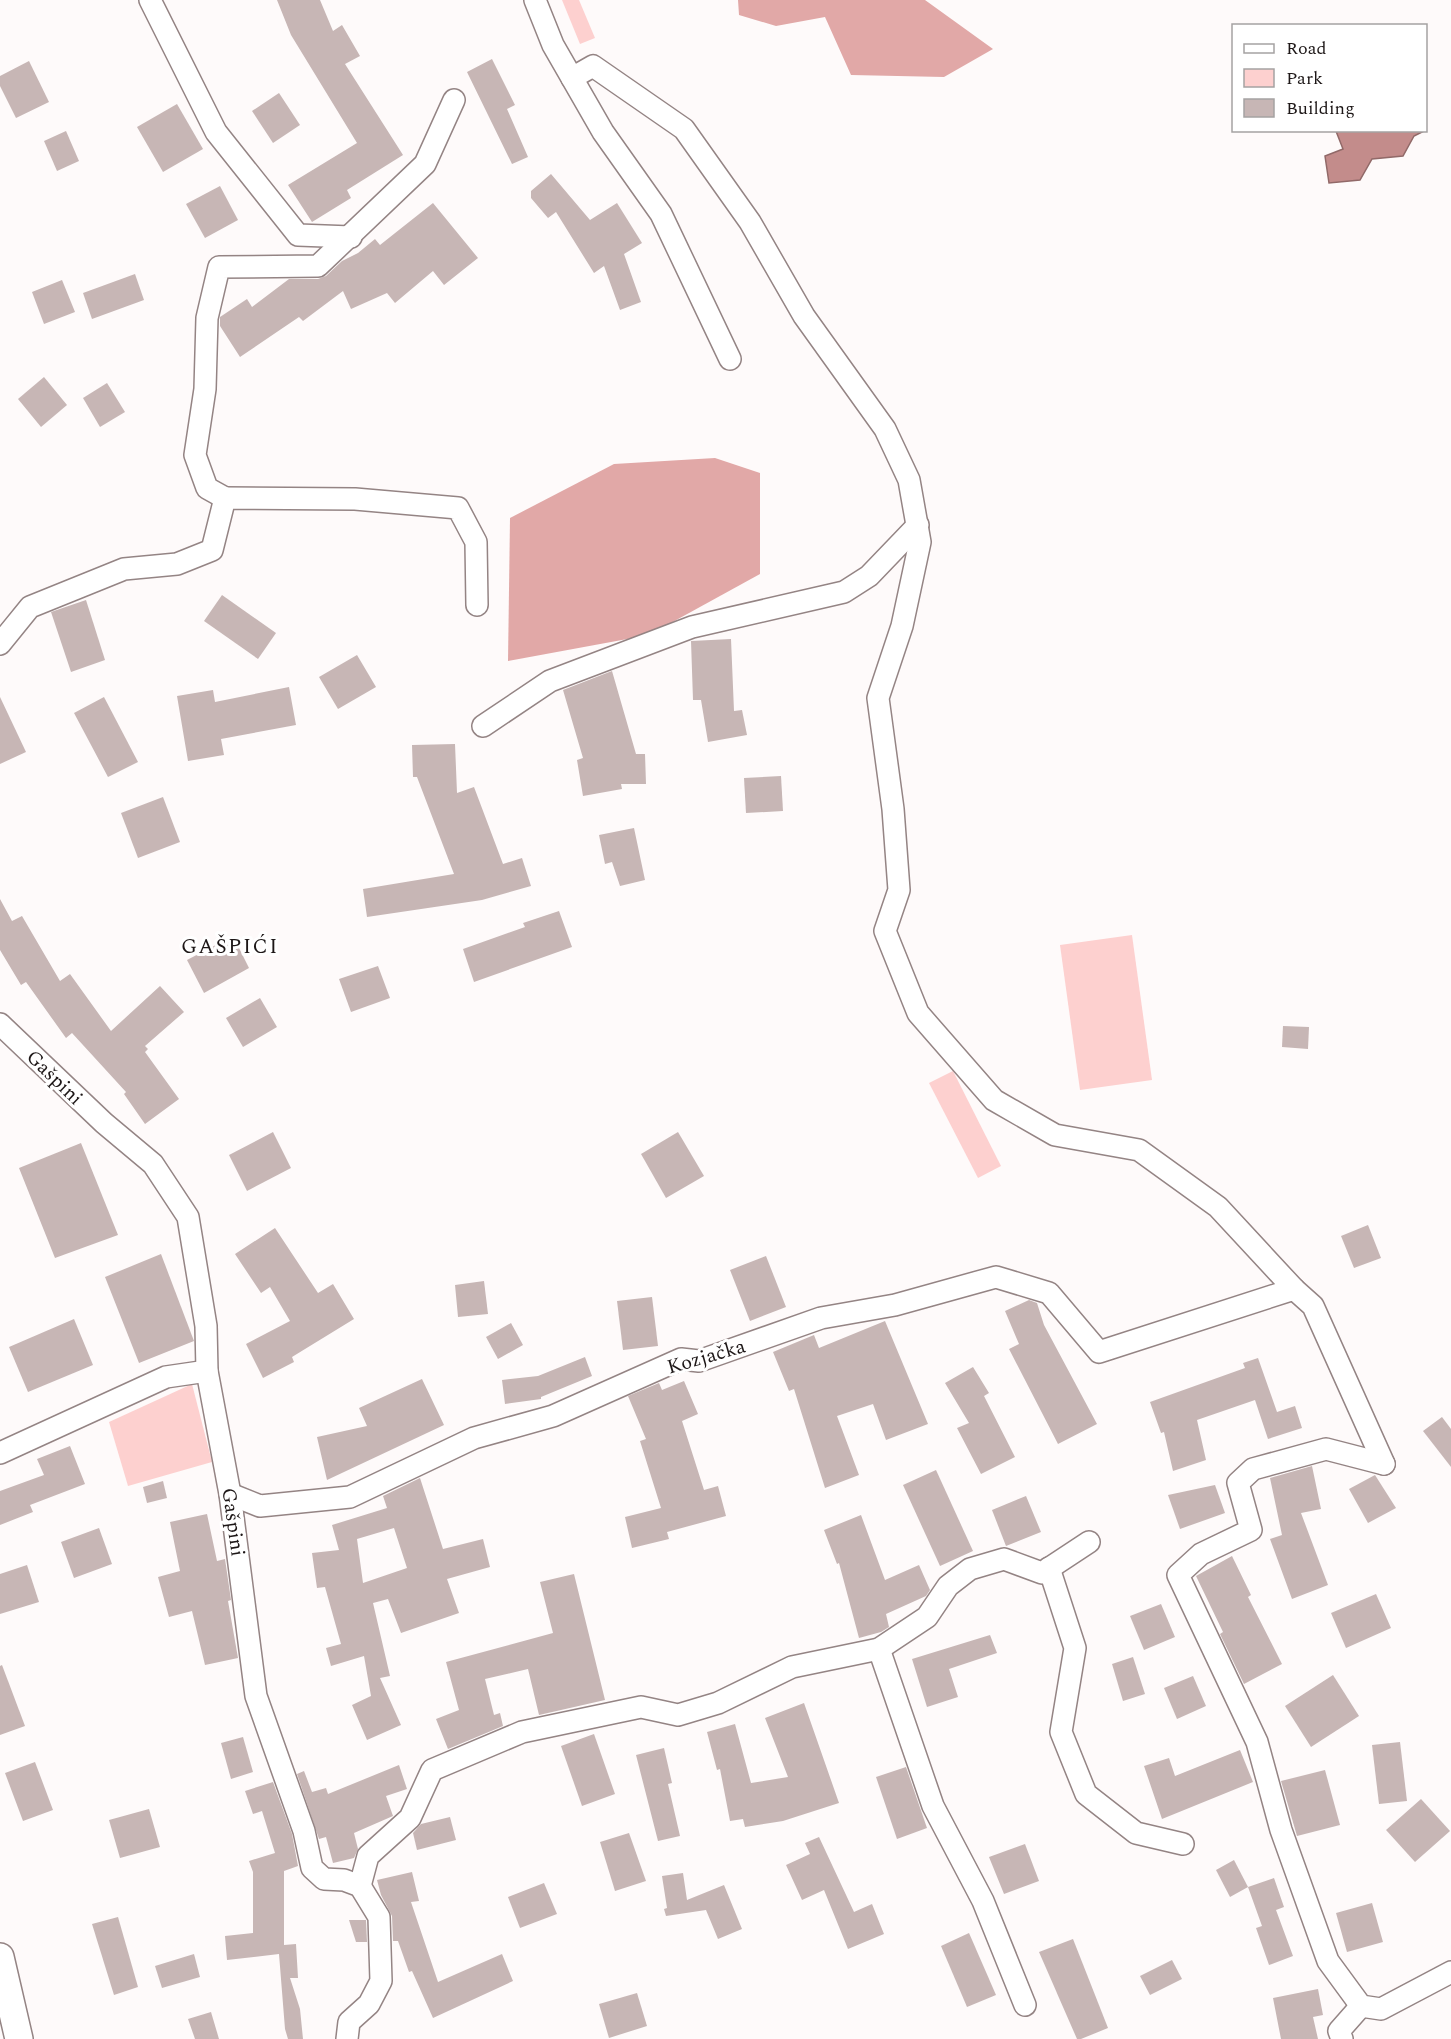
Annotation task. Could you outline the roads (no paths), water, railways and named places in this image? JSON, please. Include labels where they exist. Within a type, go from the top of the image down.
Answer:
[{"type":"street","points":[[150,0],[216,132],[298,235],[351,237]]},
{"type":"street","points":[[535,0],[553,45],[603,132],[662,214],[730,359]]},
{"type":"street","points":[[572,78],[593,66],[684,129],[750,222],[804,316],[885,429],[909,480],[920,542],[902,626],[878,698],[894,809],[899,890],[885,931],[918,1013],[994,1100],[1055,1135],[1139,1150],[1218,1208],[1294,1289],[1313,1306],[1384,1464],[1326,1449],[1253,1469],[1238,1484],[1251,1530],[1201,1554],[1178,1575],[1257,1742],[1281,1830],[1328,1961],[1361,2006],[1381,2009],[1451,1972]]},
{"type":"street","points":[[453,100],[425,164],[318,266],[219,267],[207,318],[205,389],[195,455],[207,488],[225,498],[355,499],[458,508],[476,542],[477,605]]},
{"type":"street","points":[[0,644],[30,608],[124,569],[177,564],[212,550],[225,498]]},
{"type":"street","points":[[483,726],[550,681],[692,627],[844,592],[869,576],[918,525]]},
{"type":"street","name":"Gašpini","points":[[0,1024],[104,1123],[153,1164],[188,1217],[206,1326],[207,1371],[230,1494],[256,1696],[304,1831],[312,1868],[324,1879],[344,1880],[360,1886]]},
{"type":"street","name":"Kozjačka","points":[[230,1494],[260,1506],[350,1497],[474,1438],[553,1416],[681,1359],[699,1361],[820,1318],[895,1305],[996,1277],[1049,1293],[1099,1352],[1294,1289]]},
{"type":"street","points":[[0,1454],[166,1377],[207,1371]]},
{"type":"street","points":[[347,2039],[349,2022],[369,2004],[381,1981],[379,1917],[360,1886],[368,1856],[410,1818],[432,1770],[522,1732],[641,1707],[678,1715],[718,1703],[792,1667],[879,1649],[927,1617],[948,1586],[970,1569],[1004,1559],[1042,1573],[1089,1542]]},
{"type":"street","points":[[1049,1568],[1075,1648],[1061,1732],[1086,1794],[1136,1833],[1183,1844]]},
{"type":"street","points":[[879,1649],[933,1806],[983,1901],[1025,2005]]},
{"type":"street","points":[[0,1957],[19,2039]]},
{"type":"street","points":[[1342,2039],[1339,2031],[1361,2006]]},
{"type":"district","name":"GAŠPIĆI","points":[[230,946]]}]
